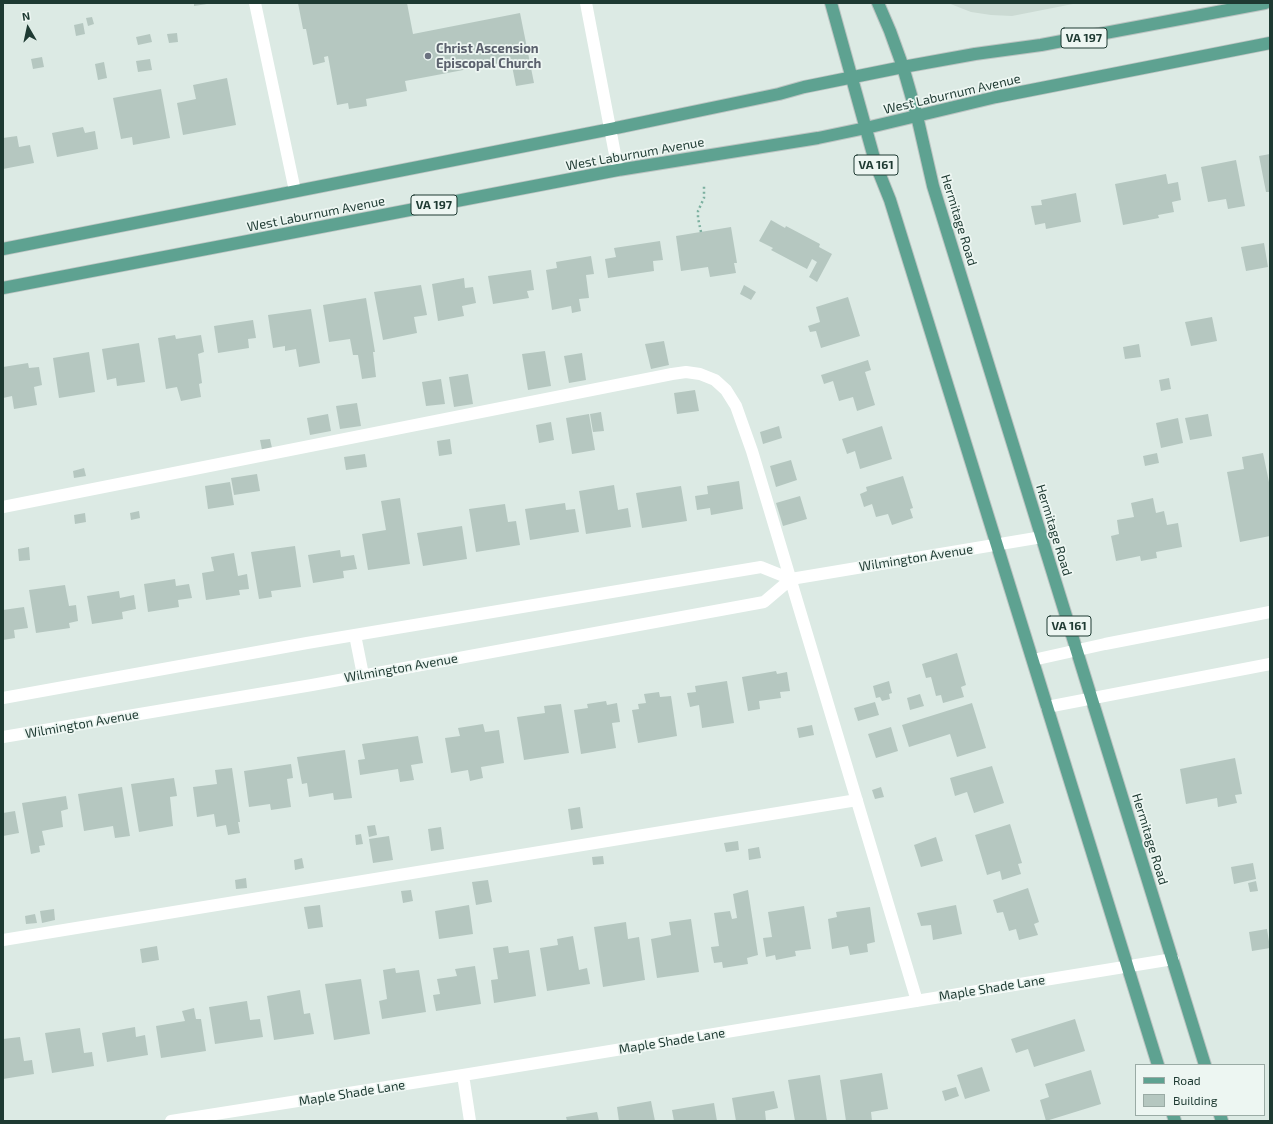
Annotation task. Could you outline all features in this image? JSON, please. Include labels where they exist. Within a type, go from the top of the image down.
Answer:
[{"type":"main road","name":"VA 161","points":[[831,3],[876,165],[892,207],[1158,1064]]},
{"type":"main road","name":"Hermitage Road","points":[[878,3],[890,30],[903,67],[917,116],[933,186],[1205,1064]]},
{"type":"main road","name":"West Laburnum Avenue","points":[[3,249],[611,129],[779,94],[851,77],[975,54],[1055,43],[1265,3]]},
{"type":"main road","name":"West Laburnum Avenue","points":[[3,288],[618,170],[818,138],[996,97],[1270,43]]},
{"type":"street","points":[[255,3],[294,191]]},
{"type":"street","points":[[586,3],[618,170]]},
{"type":"street","points":[[3,507],[672,374],[686,372],[700,374],[715,380],[726,390],[736,406],[752,451],[917,1001]]},
{"type":"street","name":"Wilmington Avenue","points":[[3,738],[363,675],[764,602],[791,579],[1042,537]]},
{"type":"street","points":[[3,698],[355,635],[761,567],[791,579]]},
{"type":"street","points":[[1033,660],[1270,612]]},
{"type":"street","points":[[355,635],[363,675]]},
{"type":"street","points":[[1047,706],[1270,664]]},
{"type":"street","points":[[3,940],[857,800]]},
{"type":"street","name":"Maple Shade Lane","points":[[172,1121],[1172,959]]},
{"type":"street","points":[[463,1075],[470,1121]]},
{"type":"path","points":[[701,232],[698,211],[704,198],[704,185]]},
{"type":"shaded area","points":[[948,3],[1078,3],[1012,16],[971,12]]},
{"type":"building","points":[[194,3],[207,3],[207,4],[194,6]]},
{"type":"building","name":"Christ Ascension Episcopal Church","points":[[298,3],[407,3],[413,34],[520,13],[534,83],[516,86],[511,61],[405,81],[407,91],[366,99],[367,106],[349,109],[348,103],[337,105],[328,56],[324,57],[325,62],[313,65],[306,29],[303,29]]},
{"type":"building","points":[[92,17],[94,24],[88,26],[86,18]]},
{"type":"building","points":[[83,23],[85,34],[76,36],[74,25]]},
{"type":"building","points":[[177,33],[178,42],[169,43],[167,34]]},
{"type":"building","points":[[150,34],[152,42],[138,45],[136,37]]},
{"type":"building","points":[[42,57],[44,67],[33,69],[31,59]]},
{"type":"building","points":[[150,59],[152,70],[138,72],[136,61]]},
{"type":"building","points":[[104,62],[107,78],[98,80],[95,64]]},
{"type":"building","points":[[227,78],[236,125],[183,135],[177,103],[196,99],[193,85]]},
{"type":"building","points":[[161,89],[170,138],[133,145],[132,137],[121,139],[113,98]]},
{"type":"building","points":[[83,127],[85,133],[95,131],[98,149],[57,157],[52,133]]},
{"type":"building","points":[[17,136],[19,147],[30,145],[34,163],[3,169],[3,138]]},
{"type":"building","points":[[1270,154],[1270,192],[1266,192],[1259,156]]},
{"type":"building","points":[[1236,160],[1245,206],[1228,209],[1226,199],[1208,202],[1201,167]]},
{"type":"building","points":[[1166,174],[1168,184],[1178,182],[1181,200],[1172,202],[1174,212],[1158,215],[1159,218],[1123,225],[1115,184]]},
{"type":"building","points":[[1076,193],[1081,222],[1046,229],[1045,223],[1035,225],[1031,206],[1042,205],[1041,200]]},
{"type":"building","points":[[771,220],[785,228],[786,226],[820,244],[819,247],[832,254],[817,282],[809,277],[817,262],[812,259],[807,269],[771,250],[773,248],[759,241]]},
{"type":"building","points":[[731,227],[737,263],[734,263],[736,273],[710,277],[708,267],[681,271],[676,236]]},
{"type":"building","points":[[660,241],[663,260],[653,261],[654,271],[608,278],[605,259],[616,257],[614,248]]},
{"type":"building","points":[[1264,243],[1268,267],[1246,271],[1241,247]]},
{"type":"building","points":[[591,256],[594,274],[586,275],[589,298],[579,299],[581,311],[572,313],[571,306],[552,310],[546,270],[557,268],[556,262]]},
{"type":"building","points":[[531,270],[534,290],[527,291],[529,298],[493,304],[488,276]]},
{"type":"building","points":[[464,278],[465,288],[473,287],[476,303],[462,306],[464,316],[438,321],[432,284]]},
{"type":"building","points":[[421,285],[427,315],[414,317],[417,333],[383,340],[374,292]]},
{"type":"building","points":[[744,285],[756,292],[751,300],[740,294]]},
{"type":"building","points":[[848,297],[860,336],[821,348],[816,331],[810,332],[808,326],[820,322],[816,307]]},
{"type":"building","points":[[366,298],[375,352],[373,352],[376,377],[362,379],[358,355],[353,355],[350,339],[329,342],[323,305]]},
{"type":"building","points":[[311,309],[320,363],[299,367],[296,349],[285,351],[285,346],[273,348],[268,315]]},
{"type":"building","points":[[1212,317],[1217,341],[1191,346],[1185,322]]},
{"type":"building","points":[[253,320],[256,338],[248,339],[249,348],[218,353],[214,326]]},
{"type":"building","points":[[175,335],[176,339],[201,335],[204,352],[198,354],[202,383],[199,384],[201,397],[181,401],[177,387],[166,389],[158,338]]},
{"type":"building","points":[[664,341],[669,365],[651,369],[645,344]]},
{"type":"building","points":[[139,343],[145,382],[117,386],[116,378],[107,380],[102,349]]},
{"type":"building","points":[[1139,344],[1141,357],[1125,359],[1123,347]]},
{"type":"building","points":[[545,351],[551,386],[528,390],[522,354]]},
{"type":"building","points":[[89,352],[95,392],[59,398],[53,358]]},
{"type":"building","points":[[582,353],[586,380],[569,383],[564,356]]},
{"type":"building","points":[[868,360],[871,370],[865,372],[875,405],[857,411],[853,397],[839,401],[833,381],[824,384],[821,375]]},
{"type":"building","points":[[28,363],[29,368],[39,367],[42,385],[34,387],[37,405],[14,409],[12,396],[3,398],[3,367]]},
{"type":"building","points":[[468,374],[473,404],[454,407],[449,377]]},
{"type":"building","points":[[1169,378],[1171,389],[1161,391],[1159,380]]},
{"type":"building","points":[[441,379],[445,404],[426,406],[422,382]]},
{"type":"building","points":[[695,390],[699,411],[677,414],[674,393]]},
{"type":"building","points":[[357,403],[361,426],[340,429],[336,406]]},
{"type":"building","points":[[601,412],[604,431],[593,432],[590,414]]},
{"type":"building","points":[[328,414],[331,431],[310,435],[307,418]]},
{"type":"building","points":[[589,414],[595,450],[572,454],[566,418]]},
{"type":"building","points":[[1208,414],[1212,436],[1190,440],[1185,418]]},
{"type":"building","points":[[1178,418],[1183,443],[1161,448],[1156,423]]},
{"type":"building","points":[[551,422],[554,440],[539,443],[536,425]]},
{"type":"building","points":[[779,426],[782,438],[763,444],[760,432]]},
{"type":"building","points":[[882,426],[892,459],[860,469],[855,451],[847,454],[842,439]]},
{"type":"building","points":[[270,439],[272,448],[262,450],[260,440]]},
{"type":"building","points":[[450,439],[452,454],[439,456],[437,441]]},
{"type":"building","points":[[1157,453],[1159,463],[1145,466],[1143,456]]},
{"type":"building","points":[[1263,453],[1270,487],[1270,536],[1240,542],[1227,472],[1244,469],[1242,457]]},
{"type":"building","points":[[365,454],[367,467],[346,470],[344,457]]},
{"type":"building","points":[[791,460],[797,480],[776,487],[770,466]]},
{"type":"building","points":[[84,468],[86,476],[74,478],[73,471]]},
{"type":"building","points":[[257,474],[260,491],[234,495],[231,478]]},
{"type":"building","points":[[903,476],[913,508],[910,509],[913,518],[892,525],[888,514],[876,517],[872,504],[864,507],[860,494],[867,491],[866,487]]},
{"type":"building","points":[[739,481],[743,509],[711,515],[710,508],[697,510],[695,496],[708,494],[707,486]]},
{"type":"building","points":[[230,482],[234,505],[208,509],[205,486]]},
{"type":"building","points":[[614,485],[618,510],[628,508],[631,527],[586,534],[579,491]]},
{"type":"building","points":[[681,486],[687,521],[642,528],[636,493]]},
{"type":"building","points":[[800,496],[807,519],[783,526],[776,503]]},
{"type":"building","points":[[400,498],[410,564],[368,570],[362,534],[386,530],[381,501]]},
{"type":"building","points":[[1153,498],[1156,513],[1164,511],[1167,525],[1178,523],[1182,547],[1156,552],[1157,558],[1141,561],[1140,556],[1116,561],[1111,536],[1119,534],[1117,520],[1134,517],[1131,503]]},
{"type":"building","points":[[565,503],[566,510],[575,509],[579,532],[530,540],[525,509]]},
{"type":"building","points":[[505,504],[508,522],[516,521],[520,545],[476,552],[469,509]]},
{"type":"building","points":[[139,511],[140,518],[131,520],[130,513]]},
{"type":"building","points":[[85,513],[86,522],[75,524],[74,515]]},
{"type":"building","points":[[462,526],[467,559],[423,566],[417,533]]},
{"type":"building","points":[[295,546],[301,587],[271,591],[272,597],[259,599],[251,552]]},
{"type":"building","points":[[29,547],[30,560],[19,561],[18,549]]},
{"type":"building","points":[[340,550],[341,557],[354,555],[357,569],[343,571],[344,578],[313,583],[308,555]]},
{"type":"building","points":[[234,553],[238,576],[247,574],[249,589],[239,590],[240,595],[206,600],[202,573],[214,571],[211,557]]},
{"type":"building","points":[[175,579],[176,586],[189,584],[192,598],[178,600],[179,607],[148,612],[144,584]]},
{"type":"building","points":[[65,585],[69,606],[76,605],[78,621],[69,623],[70,628],[36,633],[29,590]]},
{"type":"building","points":[[119,591],[120,598],[134,595],[136,609],[122,612],[123,619],[92,624],[87,596]]},
{"type":"building","points":[[24,607],[28,628],[14,630],[15,638],[3,640],[3,610]]},
{"type":"building","points":[[957,653],[966,685],[961,687],[964,697],[943,703],[941,695],[936,696],[931,677],[926,678],[922,664]]},
{"type":"building","points":[[776,671],[777,674],[787,672],[790,691],[780,692],[781,698],[759,701],[760,709],[748,711],[742,677]]},
{"type":"building","points":[[727,681],[734,723],[702,728],[699,705],[690,707],[687,693],[696,692],[695,686]]},
{"type":"building","points":[[889,681],[892,693],[889,694],[890,699],[882,701],[880,697],[876,698],[873,686]]},
{"type":"building","points":[[659,692],[660,697],[671,696],[677,736],[638,743],[632,710],[639,709],[638,704],[646,703],[644,694]]},
{"type":"building","points":[[920,694],[924,706],[910,710],[907,698]]},
{"type":"building","points":[[606,701],[607,705],[617,703],[620,722],[612,723],[616,748],[581,754],[574,710],[588,708],[587,704]]},
{"type":"building","points":[[875,702],[879,715],[858,721],[854,708]]},
{"type":"building","points":[[972,703],[986,748],[957,757],[950,734],[909,747],[902,725]]},
{"type":"building","points":[[561,704],[569,753],[524,760],[517,717],[545,713],[544,706]]},
{"type":"building","points":[[483,724],[485,732],[499,730],[504,763],[481,767],[483,778],[470,781],[468,770],[451,773],[445,738],[460,736],[458,728]]},
{"type":"building","points":[[812,725],[814,735],[799,738],[797,728]]},
{"type":"building","points":[[891,727],[898,751],[876,758],[868,734]]},
{"type":"building","points":[[418,736],[423,763],[411,765],[414,780],[400,782],[398,769],[360,775],[358,760],[365,759],[362,744]]},
{"type":"building","points":[[345,750],[352,798],[334,800],[333,793],[309,797],[307,783],[302,784],[297,757]]},
{"type":"building","points":[[1235,758],[1242,794],[1235,795],[1237,803],[1218,807],[1217,798],[1186,804],[1180,769]]},
{"type":"building","points":[[291,764],[293,778],[287,779],[291,807],[271,810],[270,804],[249,807],[244,771]]},
{"type":"building","points":[[992,766],[1004,803],[974,813],[967,792],[955,796],[950,778]]},
{"type":"building","points":[[232,768],[240,822],[238,822],[240,833],[228,835],[226,825],[216,827],[214,814],[197,817],[193,787],[217,784],[215,770]]},
{"type":"building","points":[[174,778],[177,796],[170,797],[173,826],[139,832],[131,784]]},
{"type":"building","points":[[122,787],[130,836],[115,838],[113,826],[84,831],[78,794]]},
{"type":"building","points":[[881,787],[884,797],[875,799],[872,790]]},
{"type":"building","points":[[66,796],[68,809],[61,811],[63,827],[42,831],[45,845],[39,846],[40,852],[31,854],[22,803]]},
{"type":"building","points":[[580,807],[583,828],[571,830],[568,809]]},
{"type":"building","points":[[15,811],[19,833],[3,836],[3,813]]},
{"type":"building","points":[[1010,824],[1022,863],[1018,864],[1021,874],[1002,880],[1000,871],[987,875],[975,835]]},
{"type":"building","points":[[375,825],[377,835],[369,837],[367,826]]},
{"type":"building","points":[[441,827],[444,849],[431,851],[428,829]]},
{"type":"building","points":[[361,834],[363,844],[356,845],[355,835]]},
{"type":"building","points":[[389,836],[393,860],[373,863],[369,839]]},
{"type":"building","points":[[936,837],[943,861],[921,867],[914,845]]},
{"type":"building","points":[[738,841],[739,850],[726,852],[724,843]]},
{"type":"building","points":[[759,847],[761,858],[749,860],[748,849]]},
{"type":"building","points":[[603,856],[604,864],[593,865],[592,857]]},
{"type":"building","points":[[302,858],[304,868],[295,870],[294,860]]},
{"type":"building","points":[[1253,863],[1256,879],[1234,884],[1231,867]]},
{"type":"building","points":[[246,878],[247,888],[236,889],[235,880]]},
{"type":"building","points":[[488,880],[492,902],[476,905],[472,882]]},
{"type":"building","points":[[1256,881],[1258,891],[1250,892],[1248,883]]},
{"type":"building","points":[[1028,888],[1039,922],[1034,924],[1038,935],[1019,940],[1016,929],[1009,931],[1003,912],[997,913],[993,900]]},
{"type":"building","points":[[411,890],[413,901],[403,903],[401,891]]},
{"type":"building","points":[[748,890],[758,955],[747,958],[748,964],[723,968],[722,962],[714,963],[711,947],[719,946],[714,913],[730,911],[732,919],[737,918],[733,894]]},
{"type":"building","points":[[320,905],[323,927],[308,929],[304,907]]},
{"type":"building","points":[[469,905],[473,934],[439,939],[435,911]]},
{"type":"building","points":[[956,905],[962,934],[933,940],[931,925],[921,926],[917,913]]},
{"type":"building","points":[[804,906],[811,949],[795,951],[796,956],[776,960],[775,955],[766,957],[763,938],[772,937],[768,912]]},
{"type":"building","points":[[870,907],[875,942],[867,944],[868,952],[850,955],[848,946],[832,949],[828,919],[837,917],[836,912]]},
{"type":"building","points":[[54,909],[55,920],[42,923],[40,911]]},
{"type":"building","points":[[35,914],[37,923],[26,924],[25,916]]},
{"type":"building","points":[[691,919],[699,972],[657,978],[651,939],[671,935],[669,922]]},
{"type":"building","points":[[626,922],[628,939],[639,937],[645,980],[603,987],[594,927]]},
{"type":"building","points":[[1267,929],[1270,948],[1252,951],[1249,932]]},
{"type":"building","points":[[573,936],[579,970],[587,968],[590,984],[547,991],[540,948],[558,945],[557,939]]},
{"type":"building","points":[[157,946],[159,960],[142,963],[140,949]]},
{"type":"building","points":[[508,946],[509,953],[529,950],[536,996],[494,1003],[491,980],[498,979],[493,948]]},
{"type":"building","points":[[475,966],[481,1004],[436,1011],[433,995],[440,994],[437,979],[457,976],[455,969]]},
{"type":"building","points":[[395,968],[396,973],[419,970],[426,1012],[382,1019],[379,1001],[387,999],[383,970]]},
{"type":"building","points":[[361,979],[370,1034],[334,1040],[325,984]]},
{"type":"building","points":[[300,990],[304,1014],[310,1013],[314,1034],[274,1040],[267,996]]},
{"type":"building","points":[[247,1001],[250,1020],[260,1019],[263,1037],[215,1044],[209,1007]]},
{"type":"building","points":[[194,1008],[196,1019],[201,1019],[206,1051],[161,1058],[156,1026],[185,1021],[182,1011]]},
{"type":"building","points":[[1075,1019],[1085,1051],[1034,1067],[1028,1049],[1016,1053],[1011,1039]]},
{"type":"building","points":[[135,1027],[136,1037],[145,1035],[148,1055],[107,1062],[102,1033]]},
{"type":"building","points":[[80,1028],[84,1053],[92,1052],[94,1066],[52,1073],[45,1033]]},
{"type":"building","points":[[20,1037],[24,1061],[32,1060],[34,1074],[3,1079],[3,1039]]},
{"type":"building","points":[[982,1067],[990,1091],[965,1099],[957,1075]]},
{"type":"building","points":[[1091,1070],[1101,1104],[1046,1121],[1040,1100],[1049,1097],[1045,1084]]},
{"type":"building","points":[[882,1073],[888,1109],[871,1112],[872,1121],[846,1121],[840,1080]]},
{"type":"building","points":[[820,1075],[827,1121],[795,1121],[788,1080]]},
{"type":"building","points":[[956,1087],[959,1096],[945,1101],[942,1091]]},
{"type":"building","points":[[774,1091],[778,1108],[765,1111],[766,1121],[736,1121],[732,1098]]},
{"type":"building","points":[[651,1101],[655,1121],[619,1121],[617,1107]]},
{"type":"building","points":[[714,1103],[717,1121],[674,1121],[672,1110]]},
{"type":"building","points":[[597,1112],[599,1121],[567,1121],[566,1117]]},
{"type":"place","name":"Christ Ascension Episcopal Church","points":[[428,56]]}]
